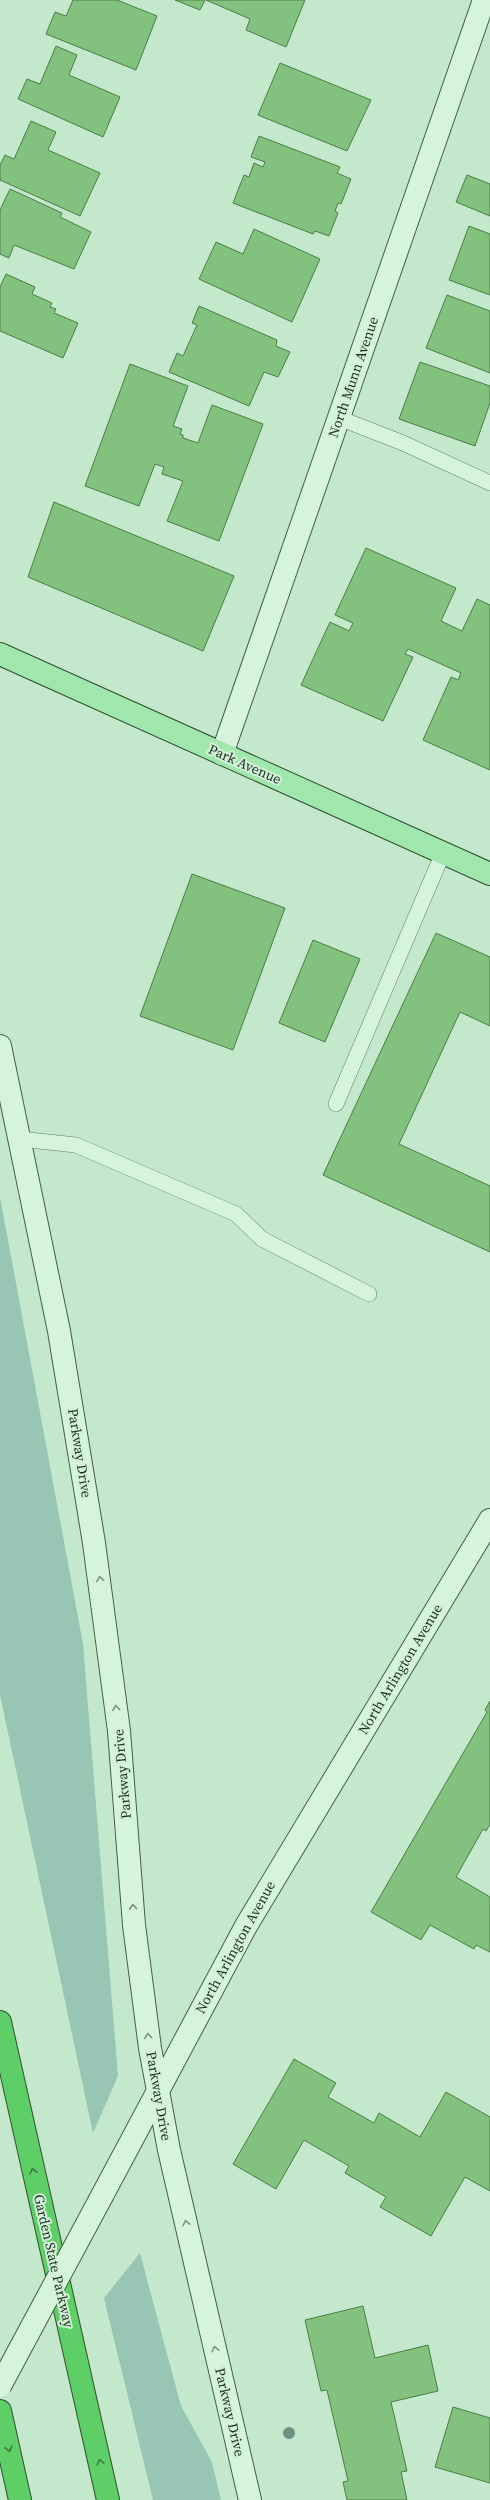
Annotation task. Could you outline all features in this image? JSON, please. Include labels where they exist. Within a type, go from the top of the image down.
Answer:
[{"type":"highway","name":"Garden State Parkway","points":[[0,2022],[108,2500]]},
{"type":"highway","points":[[0,2411],[20,2500]]},
{"type":"main road","name":"North Munn Avenue","points":[[222,754],[484,0]]},
{"type":"main road","name":"Park Avenue","points":[[0,654],[490,874]]},
{"type":"main road","name":"Parkway Drive","points":[[0,1046],[59,1331],[96,1550],[119,1731],[136,1940],[150,2048],[169,2150],[250,2500]]},
{"type":"main road","name":"North Arlington Avenue","points":[[0,2386],[158,2088],[246,1926],[490,1520]]},
{"type":"lane","points":[[339,418],[402,443],[490,483]]},
{"type":"lane","points":[[336,1104],[443,853]]},
{"type":"lane","points":[[20,1139],[76,1145],[236,1214],[262,1239],[369,1294]]},
{"type":"green space","points":[[0,1197],[83,1644],[118,2076],[93,2133],[0,1695]]},
{"type":"green space","points":[[140,2253],[181,2406],[212,2462],[221,2500],[153,2500],[104,2298]]},
{"type":"building","points":[[73,0],[117,0],[157,16],[136,70],[46,34],[55,12],[66,16]]},
{"type":"building","points":[[175,0],[205,0],[200,10]]},
{"type":"building","points":[[206,0],[305,0],[286,47],[246,30],[250,19]]},
{"type":"building","points":[[56,46],[77,55],[69,75],[120,97],[103,137],[18,99],[27,79],[40,84]]},
{"type":"building","points":[[280,63],[371,100],[347,151],[258,115]]},
{"type":"building","points":[[31,121],[56,132],[48,150],[100,173],[80,216],[0,180],[0,165],[5,155],[14,159]]},
{"type":"building","points":[[259,136],[340,167],[337,173],[351,179],[341,204],[338,203],[335,211],[338,213],[329,236],[315,231],[313,234],[233,203],[244,175],[249,177],[254,163],[263,167],[265,162],[251,157]]},
{"type":"building","points":[[467,175],[490,184],[490,216],[456,202]]},
{"type":"building","points":[[10,189],[62,213],[60,217],[91,232],[74,269],[14,245],[9,258],[0,254],[0,210]]},
{"type":"building","points":[[469,226],[490,234],[490,295],[449,280]]},
{"type":"building","points":[[254,229],[320,259],[292,322],[199,279],[216,242],[243,254]]},
{"type":"building","points":[[6,274],[35,287],[32,294],[52,303],[50,307],[56,309],[54,313],[78,323],[63,358],[0,331],[0,287]]},
{"type":"building","points":[[447,295],[490,311],[490,373],[426,348]]},
{"type":"building","points":[[199,306],[277,340],[276,346],[290,352],[278,377],[264,372],[249,406],[169,372],[177,353],[183,356],[197,325],[192,323]]},
{"type":"building","points":[[420,362],[490,386],[490,403],[475,446],[399,419]]},
{"type":"building","points":[[130,364],[188,386],[173,426],[182,429],[180,434],[183,435],[183,438],[198,443],[212,405],[263,424],[219,541],[167,521],[183,481],[162,474],[164,467],[155,464],[139,506],[85,486]]},
{"type":"building","points":[[54,502],[234,576],[203,651],[28,577]]},
{"type":"building","points":[[366,548],[456,588],[441,621],[462,631],[477,599],[490,605],[490,770],[423,740],[451,677],[458,680],[461,673],[408,649],[405,654],[413,657],[383,721],[301,685],[330,622],[349,631],[353,623],[335,615]]},
{"type":"building","points":[[192,874],[285,908],[233,1050],[140,1016]]},
{"type":"building","points":[[436,933],[490,957],[490,1026],[460,1012],[399,1144],[490,1186],[490,1252],[323,1175]]},
{"type":"building","points":[[313,940],[360,959],[325,1042],[279,1023]]},
{"type":"building","points":[[490,1701],[490,1824],[486,1831],[483,1829],[456,1877],[490,1897],[490,1952],[476,1945],[474,1949],[430,1925],[421,1940],[371,1912],[487,1712],[485,1710]]},
{"type":"building","points":[[294,2059],[336,2083],[328,2097],[374,2123],[379,2113],[420,2137],[446,2092],[490,2117],[490,2191],[465,2177],[431,2236],[380,2207],[386,2197],[345,2173],[349,2166],[304,2140],[276,2189],[233,2164]]},
{"type":"building","points":[[363,2306],[375,2358],[428,2345],[438,2391],[391,2402],[407,2471],[401,2472],[407,2500],[347,2500],[343,2482],[348,2481],[327,2390],[321,2391],[305,2320]]},
{"type":"building","points":[[453,2407],[490,2418],[490,2483],[435,2467]]}]
